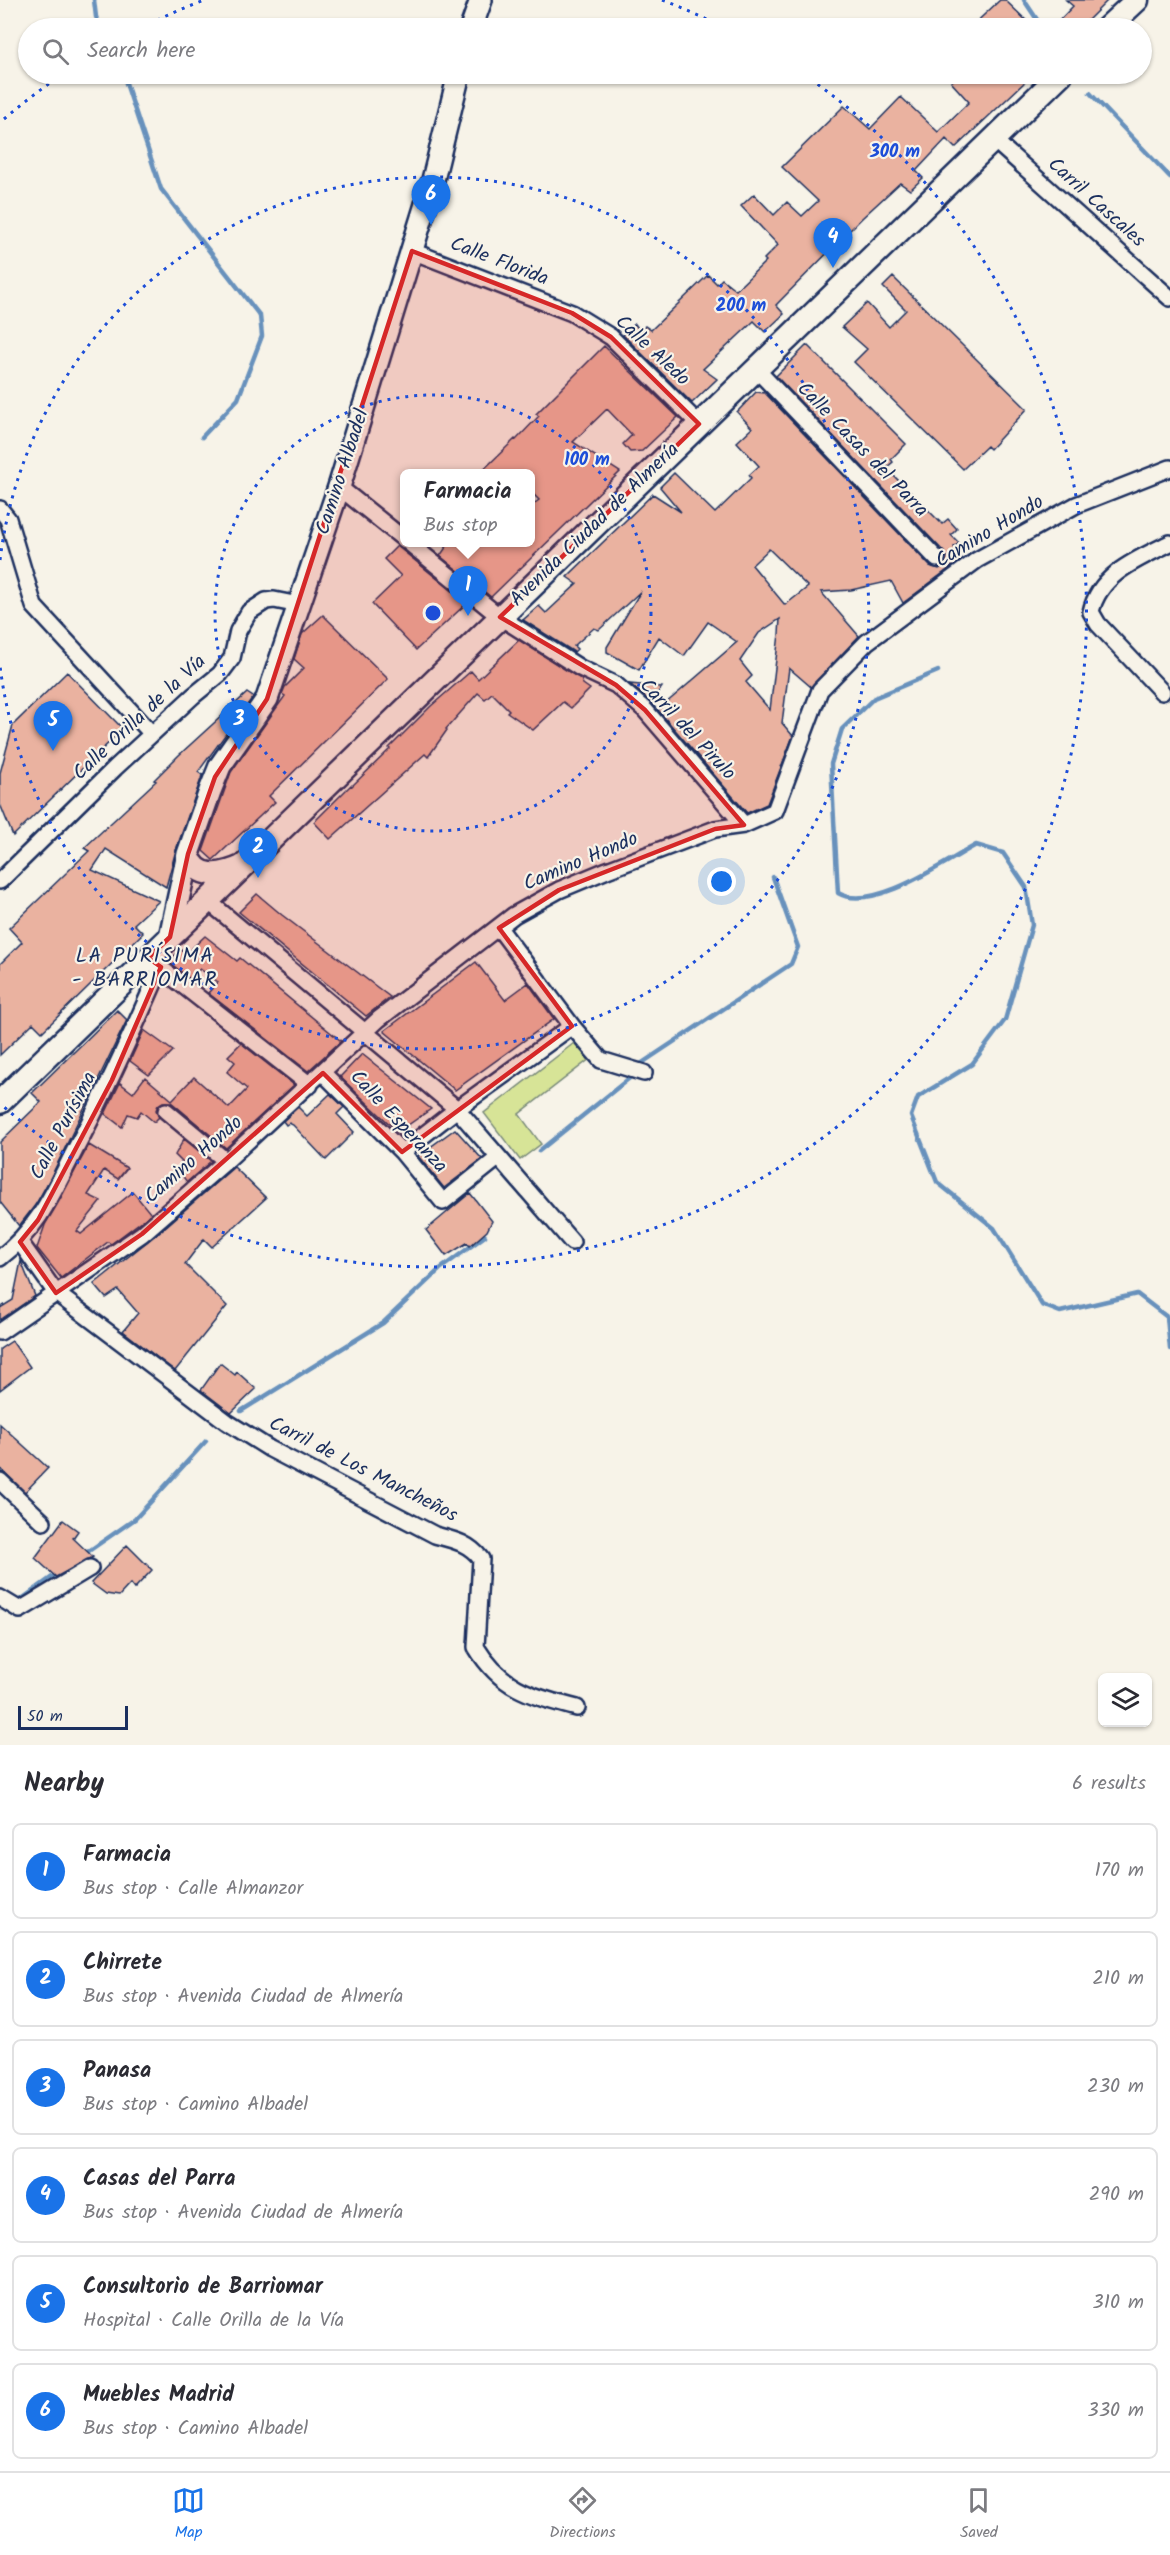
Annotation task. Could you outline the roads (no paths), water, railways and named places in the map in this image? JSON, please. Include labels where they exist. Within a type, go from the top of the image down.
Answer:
[{"type":"main road","points":[[475,18],[481,0]]},
{"type":"main road","points":[[1118,18],[1137,0]]},
{"type":"main road","name":"Camino Albadel","points":[[170,937],[188,854],[220,766],[267,699],[339,487],[431,188],[457,84]]},
{"type":"main road","name":"Avenida Ciudad de Almería","points":[[0,1102],[154,963],[170,937],[1051,84]]},
{"type":"main road","points":[[208,900],[235,894],[286,846],[275,835]]},
{"type":"main road","points":[[188,854],[193,865],[203,873],[222,873],[245,864]]},
{"type":"street","name":"Carril Cascales","points":[[993,139],[1170,298]]},
{"type":"street","name":"Calle Florida","points":[[412,251],[572,313]]},
{"type":"street","name":"Calle Aledo","points":[[572,313],[611,337],[699,424]]},
{"type":"street","name":"Calle Casas del Parra","points":[[756,369],[937,559]]},
{"type":"street","name":"Camino Hondo","points":[[0,1332],[142,1234],[310,1085],[365,1032],[514,915],[559,890],[715,830],[744,825],[775,811],[820,690],[867,642],[977,560],[1076,505],[1170,468]]},
{"type":"street","name":"Carril del Pirulo","points":[[339,487],[400,537]]},
{"type":"street","points":[[0,509],[8,519],[34,606],[152,734]]},
{"type":"street","points":[[1162,693],[1098,624],[1091,612],[1095,596],[1107,579],[1170,543]]},
{"type":"street","name":"Carril del Pirulo","points":[[412,547],[500,617],[580,668],[616,685],[645,710],[744,825]]},
{"type":"street","name":"Calle Orilla de la Vía","points":[[0,881],[152,734],[227,666],[232,658],[242,621],[249,612],[266,601],[274,600],[299,605]]},
{"type":"street","points":[[208,900],[457,1109],[572,1242]]},
{"type":"street","points":[[499,928],[572,1026],[601,1060],[644,1073]]},
{"type":"street","points":[[154,963],[310,1085]]},
{"type":"street","name":"Calle Purísima","points":[[0,1258],[20,1242],[38,1220],[112,1080],[154,963]]},
{"type":"street","points":[[402,1152],[572,1026]]},
{"type":"street","name":"Calle Esperanza","points":[[322,1073],[402,1152],[443,1202],[498,1158]]},
{"type":"street","points":[[166,1111],[226,1161]]},
{"type":"street","points":[[20,1242],[56,1293]]},
{"type":"street","name":"Carril de Los Mancheños","points":[[56,1293],[176,1385],[270,1449],[435,1535],[460,1542],[473,1550],[481,1559],[476,1647],[498,1675],[530,1696],[577,1708]]},
{"type":"street","points":[[0,1481],[43,1522]]},
{"type":"street","points":[[0,1598],[20,1610],[90,1568]]},
{"type":"waterway","points":[[94,0],[97,18]]},
{"type":"waterway","points":[[1024,0],[1036,18]]},
{"type":"waterway","points":[[126,84],[161,189],[260,316],[262,336],[238,399],[202,437]]},
{"type":"waterway","points":[[1090,93],[1170,177]]},
{"type":"waterway","points":[[938,671],[874,698],[842,729],[831,764],[838,893],[852,897],[870,896],[888,891],[928,873],[976,845],[1003,853],[1026,887],[1032,925],[1005,1020],[972,1064],[918,1097],[911,1116],[937,1182],[994,1228],[1042,1305],[1060,1312],[1137,1294],[1167,1317],[1170,1349]]},
{"type":"waterway","points":[[642,1063],[791,964],[798,947],[773,877]]},
{"type":"waterway","points":[[539,1151],[632,1076]]},
{"type":"waterway","points":[[241,1411],[383,1323],[440,1269],[485,1236]]},
{"type":"waterway","points":[[83,1555],[135,1519],[206,1441]]},
{"type":"waterway","points":[[15,1604],[59,1572]]},
{"type":"place","name":"Muebles Madrid","points":[[431,225]]},
{"type":"place","name":"Casas del Parra","points":[[833,268]]},
{"type":"place","name":"Farmacia","points":[[468,616]]},
{"type":"place","name":"Panasa","points":[[239,750]]},
{"type":"place","name":"Consultorio de Barriomar","points":[[53,751]]},
{"type":"place","name":"Chirrete","points":[[258,878]]},
{"type":"district","name":"LA PURÍSIMA - BARRIOMAR","points":[[145,968]]}]
